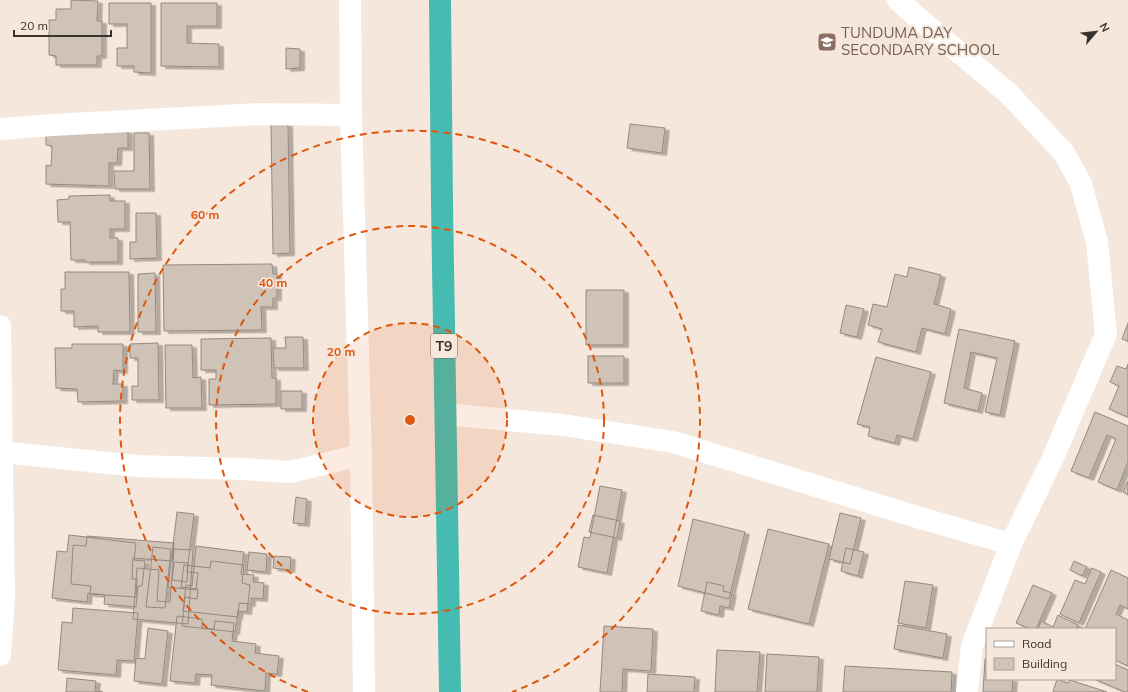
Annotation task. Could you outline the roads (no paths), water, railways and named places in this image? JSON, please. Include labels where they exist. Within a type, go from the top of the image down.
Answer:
[{"type":"highway","name":"T9","points":[[440,0],[450,692]]},
{"type":"street","points":[[350,0],[351,115],[361,456],[364,692]]},
{"type":"street","points":[[898,0],[1008,93],[1064,153],[1081,184],[1097,242],[1106,334],[1052,460],[1011,544],[972,646],[967,692]]},
{"type":"street","points":[[0,129],[260,114],[351,115]]},
{"type":"street","points":[[0,326],[4,598],[0,655]]},
{"type":"street","points":[[445,414],[563,425],[673,442],[910,515],[1011,544]]},
{"type":"street","points":[[1,452],[138,466],[290,472],[361,456]]},
{"type":"place","name":"TUNDUMA DAY SECONDARY SCHOOL","points":[[827,42]]}]
